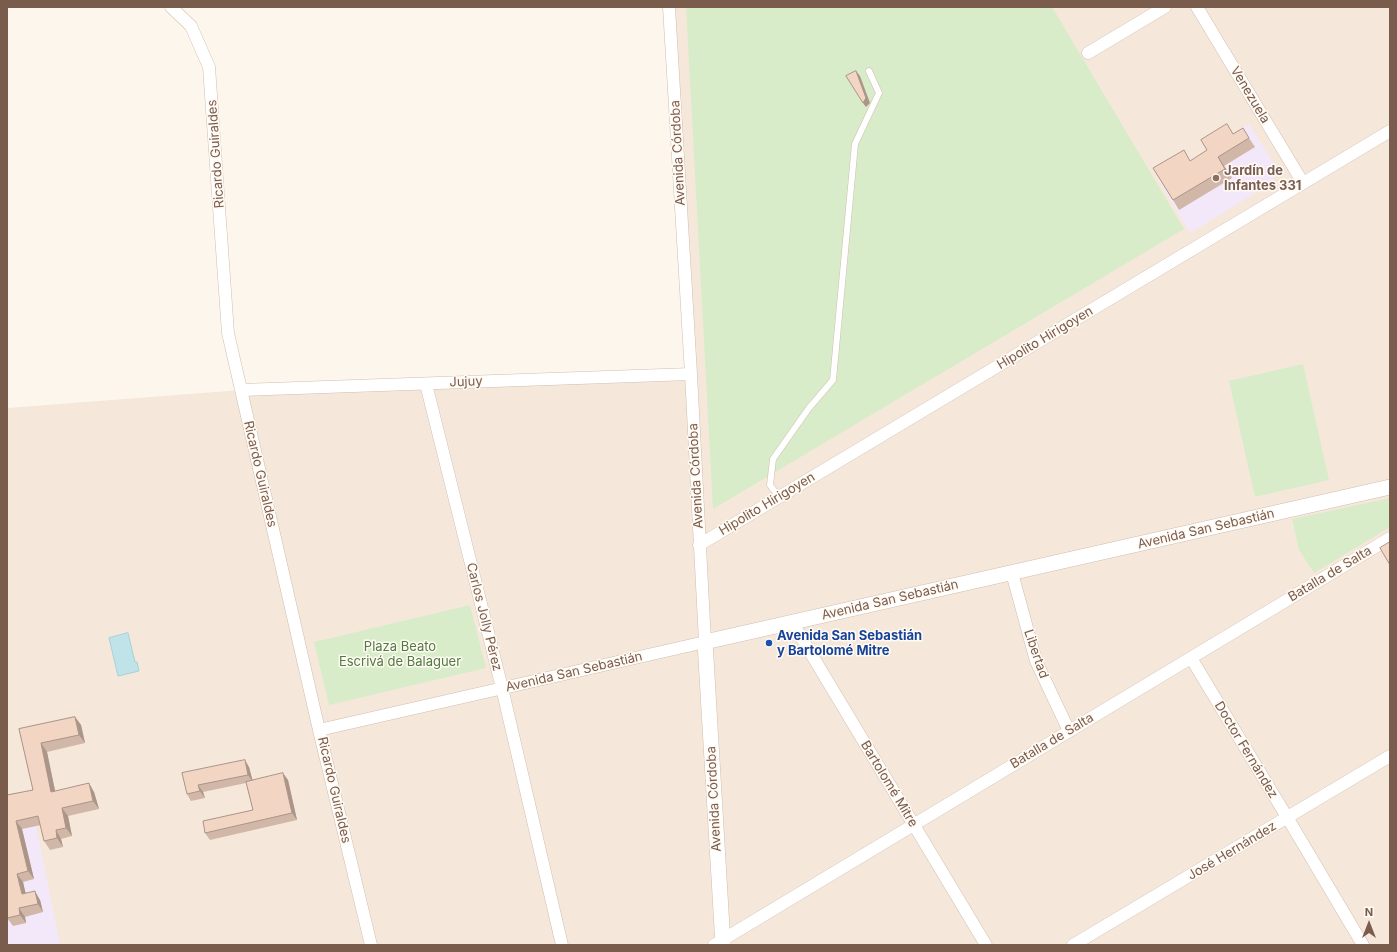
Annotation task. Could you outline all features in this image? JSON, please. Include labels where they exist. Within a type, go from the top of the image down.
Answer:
[{"type":"street","name":"Ricardo Guiraldes","points":[[171,7],[191,26],[209,67],[228,333],[319,730],[371,945]]},
{"type":"street","name":"Avenida Córdoba","points":[[669,7],[691,374],[720,943]]},
{"type":"street","points":[[1088,53],[1165,7]]},
{"type":"street","name":"Venezuela","points":[[1197,7],[1303,183]]},
{"type":"street","name":"Hipolito Hirigoyen","points":[[699,545],[1390,131]]},
{"type":"street","name":"Jujuy","points":[[241,390],[691,374]]},
{"type":"street","name":"Carlos Jolly Pérez","points":[[426,384],[502,688],[562,945]]},
{"type":"street","name":"Avenida San Sebastián","points":[[319,730],[1390,487]]},
{"type":"street","name":"Batalla de Salta","points":[[720,943],[1390,538]]},
{"type":"street","name":"Libertad","points":[[1012,573],[1036,661],[1069,731]]},
{"type":"street","name":"Bartolomé Mitre","points":[[792,622],[986,945]]},
{"type":"street","name":"Doctor Fernández","points":[[1191,658],[1363,945]]},
{"type":"street","name":"José Hernández","points":[[1074,945],[1390,756]]},
{"type":"lane","points":[[779,497],[770,485],[773,459],[809,408],[833,380],[855,144],[879,93],[869,71]]},
{"type":"shaded area","points":[[669,7],[1390,7],[1390,945],[7,945],[7,408],[241,390],[691,374]]},
{"type":"shaded area","name":"Jardín de Infantes 331","points":[[1249,124],[1276,167],[1273,182],[1190,233],[1158,179]]},
{"type":"shaded area","points":[[36,826],[60,945],[7,945],[7,832]]},
{"type":"green space","points":[[686,7],[1052,7],[1184,229],[713,509]]},
{"type":"green space","points":[[1303,364],[1329,480],[1255,497],[1229,381]]},
{"type":"green space","points":[[1390,498],[1390,527],[1314,573],[1299,550],[1292,519]]},
{"type":"green space","name":"Plaza Beato Escrivá de Balaguer","points":[[470,605],[486,668],[329,705],[314,642]]},
{"type":"water","points":[[128,633],[135,662],[137,662],[139,671],[118,676],[109,638]]},
{"type":"building","points":[[856,71],[866,98],[863,103],[846,76]]},
{"type":"building","points":[[1227,124],[1233,134],[1243,128],[1249,138],[1218,157],[1225,169],[1173,200],[1153,168],[1184,150],[1190,161],[1207,150],[1201,140]]},
{"type":"building","points":[[1390,542],[1390,565],[1380,548]]},
{"type":"building","points":[[75,717],[79,735],[41,743],[51,792],[89,783],[93,801],[62,808],[66,828],[56,830],[57,838],[44,841],[38,816],[16,821],[28,871],[17,874],[22,894],[35,891],[38,904],[19,908],[20,915],[7,918],[7,795],[33,790],[19,729]]},
{"type":"building","points":[[245,760],[248,775],[198,785],[200,791],[187,794],[182,773]]},
{"type":"building","points":[[283,773],[292,813],[205,833],[203,821],[253,810],[246,782]]},
{"type":"place","name":"Jardín de Infantes 331","points":[[1216,178]]},
{"type":"place","name":"Avenida San Sebastián y Bartolomé Mitre","points":[[769,643]]}]
